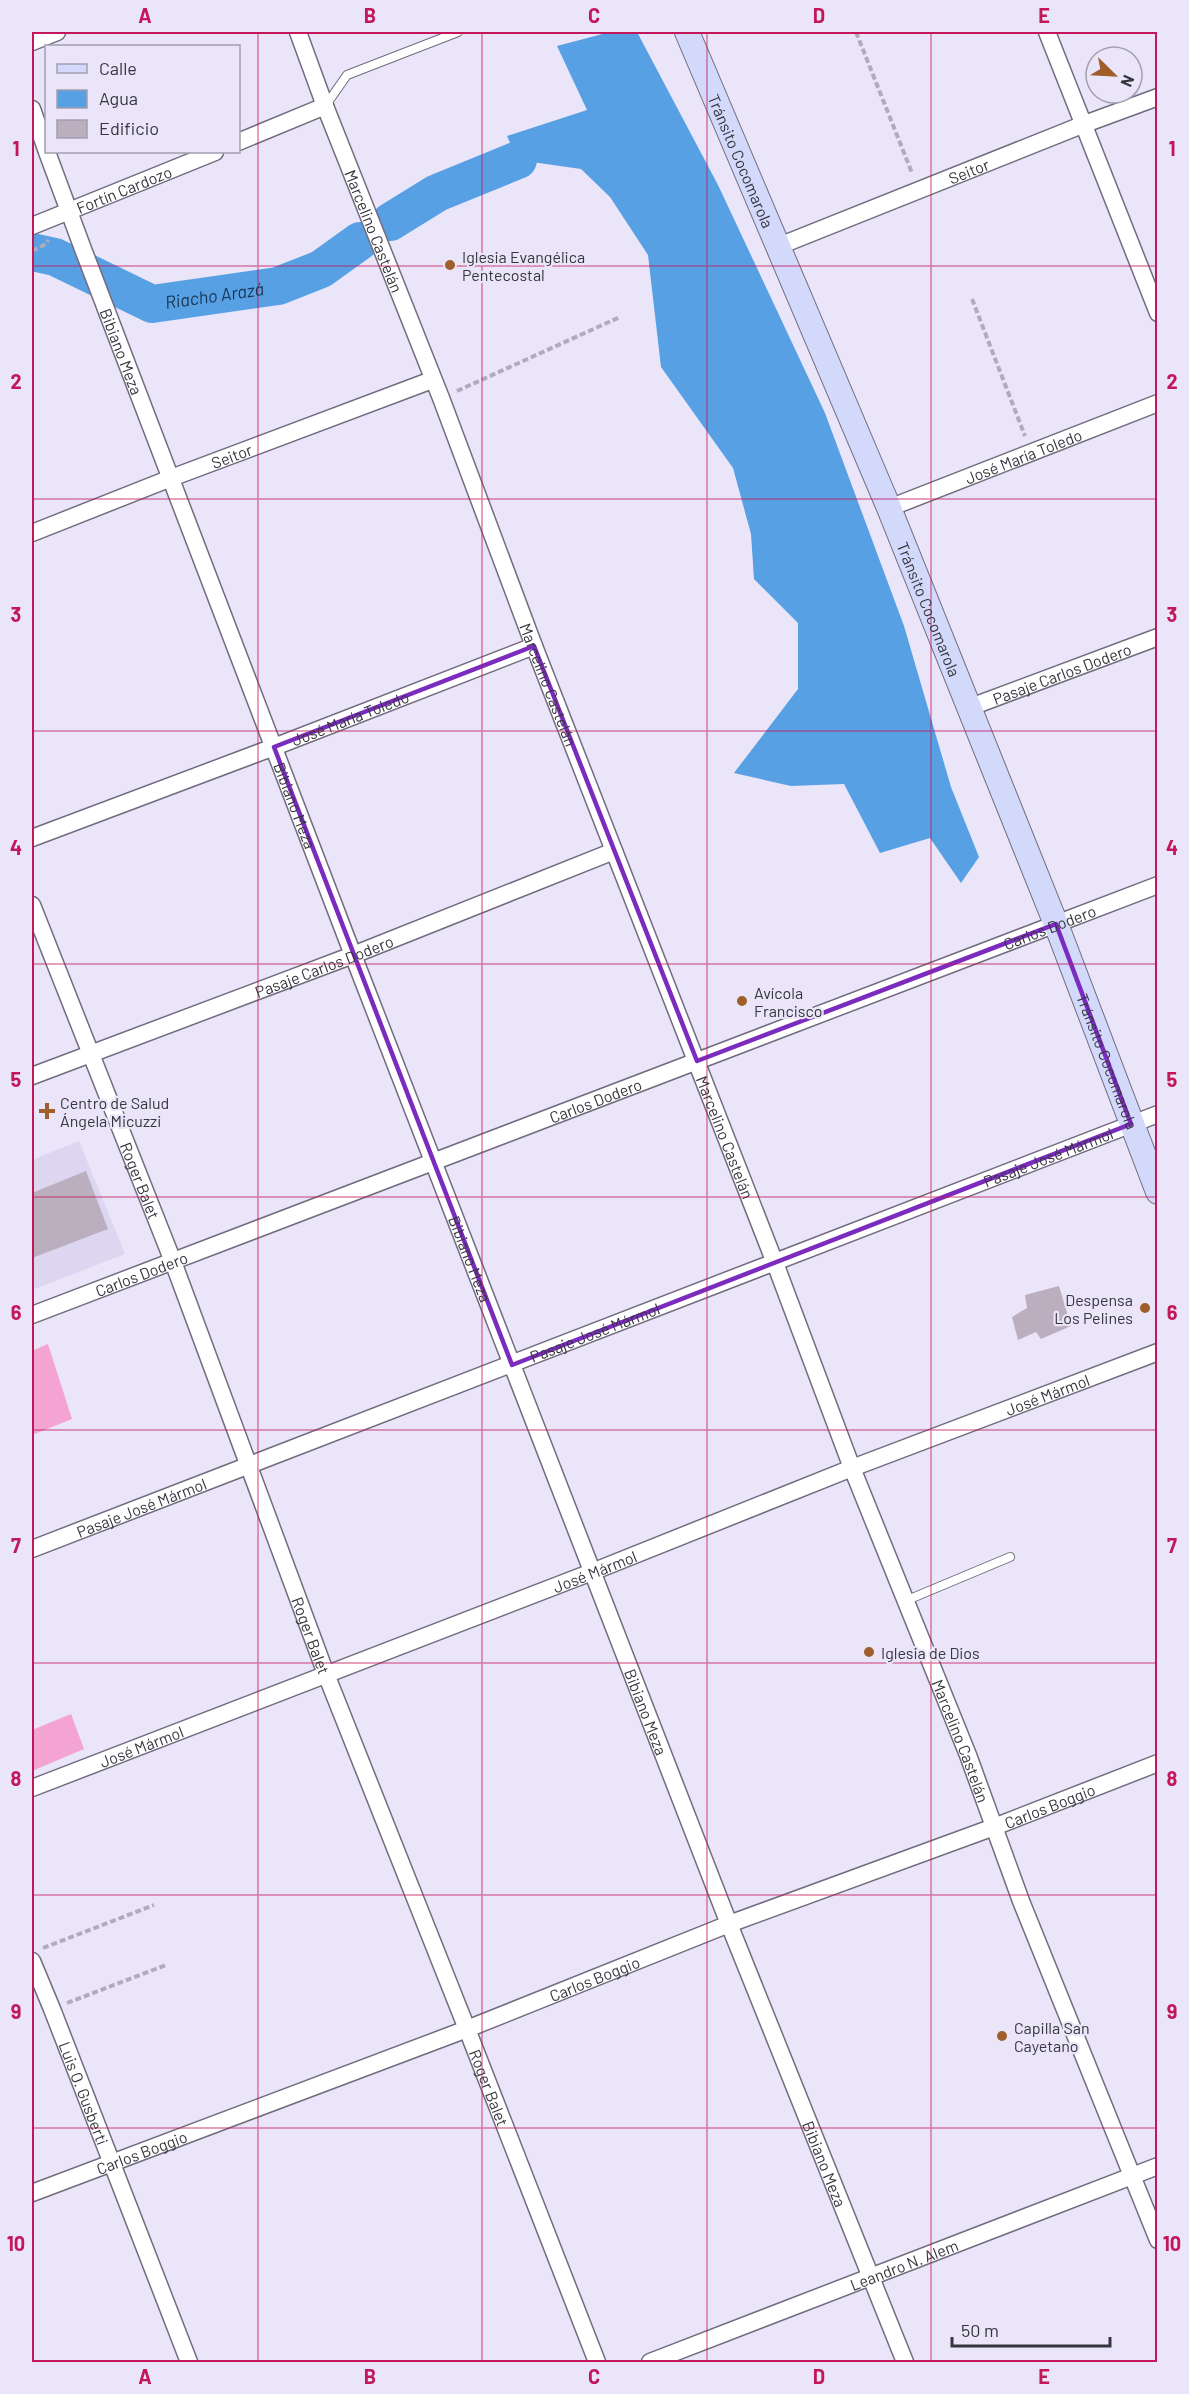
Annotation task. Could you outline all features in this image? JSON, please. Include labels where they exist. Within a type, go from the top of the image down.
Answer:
[{"type":"street","points":[[32,42],[57,32]]},
{"type":"street","name":"Marcelino Castelán","points":[[298,32],[432,380],[441,398],[534,646],[697,1060],[852,1468],[968,1755],[1021,1901],[1158,2240]]},
{"type":"street","name":"Tránsito Cocomarola","points":[[687,32],[888,508],[1056,924],[1158,1192]]},
{"type":"street","points":[[1047,32],[1158,313]]},
{"type":"street","name":"Seitor","points":[[779,246],[1082,124],[1158,97]]},
{"type":"street","points":[[240,141],[325,106]]},
{"type":"street","name":"Bibiano Meza","points":[[32,109],[45,145]]},
{"type":"street","name":"Bibiano Meza","points":[[48,153],[82,249],[104,301],[592,1572],[729,1924],[905,2362]]},
{"type":"street","name":"Fortín Cardozo","points":[[32,226],[213,153]]},
{"type":"street","name":"Seitor","points":[[32,533],[432,380]]},
{"type":"street","name":"José María Toledo","points":[[888,508],[1158,403]]},
{"type":"street","name":"Pasaje Carlos Dodero","points":[[968,708],[1158,638]]},
{"type":"street","name":"José María Toledo","points":[[32,837],[274,747],[534,646]]},
{"type":"street","name":"Pasaje Carlos Dodero","points":[[32,1076],[353,954],[614,851]]},
{"type":"street","name":"Carlos Dodero","points":[[32,1315],[172,1259],[1158,885]]},
{"type":"street","name":"Roger Balet","points":[[32,905],[172,1259],[326,1674],[468,2029],[597,2362]]},
{"type":"street","name":"Pasaje José Mármol","points":[[32,1549],[1158,1114]]},
{"type":"street","name":"José Mármol","points":[[32,1788],[592,1572],[852,1468],[1158,1352]]},
{"type":"street","name":"Carlos Boggio","points":[[32,2193],[468,2029],[729,1924],[993,1827],[1158,1763]]},
{"type":"street","name":"Luis O. Gusberti","points":[[37,1954],[52,2009],[189,2362]]},
{"type":"street","name":"Leandro N. Alem","points":[[650,2362],[1158,2166]]},
{"type":"lane","points":[[325,106],[347,75],[458,32]]},
{"type":"lane","points":[[904,1601],[1010,1557]]},
{"type":"path","points":[[856,32],[918,189]]},
{"type":"path","points":[[32,251],[46,244]]},
{"type":"path","points":[[972,299],[1030,451]]},
{"type":"path","points":[[441,398],[620,317]]},
{"type":"path","points":[[37,1954],[154,1905]]},
{"type":"path","points":[[52,2009],[166,1965]]},
{"type":"highlighted area","points":[[534,646],[697,1061],[1056,924],[1131,1124],[512,1365],[274,747]]},
{"type":"shaded area","points":[[79,1141],[125,1254],[32,1290],[32,1160]]},
{"type":"shaded area","points":[[48,1344],[72,1419],[32,1435],[32,1351]]},
{"type":"shaded area","points":[[71,1714],[84,1749],[32,1771],[32,1730]]},
{"type":"water","points":[[610,32],[637,32],[718,185],[825,413],[904,626],[951,787],[979,857],[961,883],[930,838],[880,853],[844,784],[791,786],[734,773],[798,689],[798,623],[754,579],[751,534],[733,468],[661,367],[648,255],[610,197],[581,169],[518,160],[507,136],[587,110],[557,46]]},
{"type":"building","points":[[86,1171],[108,1229],[32,1258],[32,1193]]},
{"type":"building","points":[[1059,1286],[1071,1326],[1041,1339],[1036,1332],[1018,1340],[1012,1317],[1027,1308],[1025,1295]]},
{"type":"waterway","name":"Riacho Arazá","points":[[390,222],[437,193],[518,160]]},
{"type":"waterway","name":"Riacho Arazá","points":[[32,252],[55,257],[152,304],[278,286],[321,269],[360,241]]},
{"type":"place","name":"Iglesia Evangélica Pentecostal","points":[[450,265]]},
{"type":"place","name":"Avícola Francisco","points":[[742,1001]]},
{"type":"place","name":"Centro de Salud Ángela Micuzzi","points":[[47,1111]]},
{"type":"place","name":"Despensa Los Pelines","points":[[1145,1308]]},
{"type":"place","name":"Iglesia de Dios","points":[[869,1652]]},
{"type":"place","name":"Capilla San Cayetano","points":[[1002,2036]]}]
